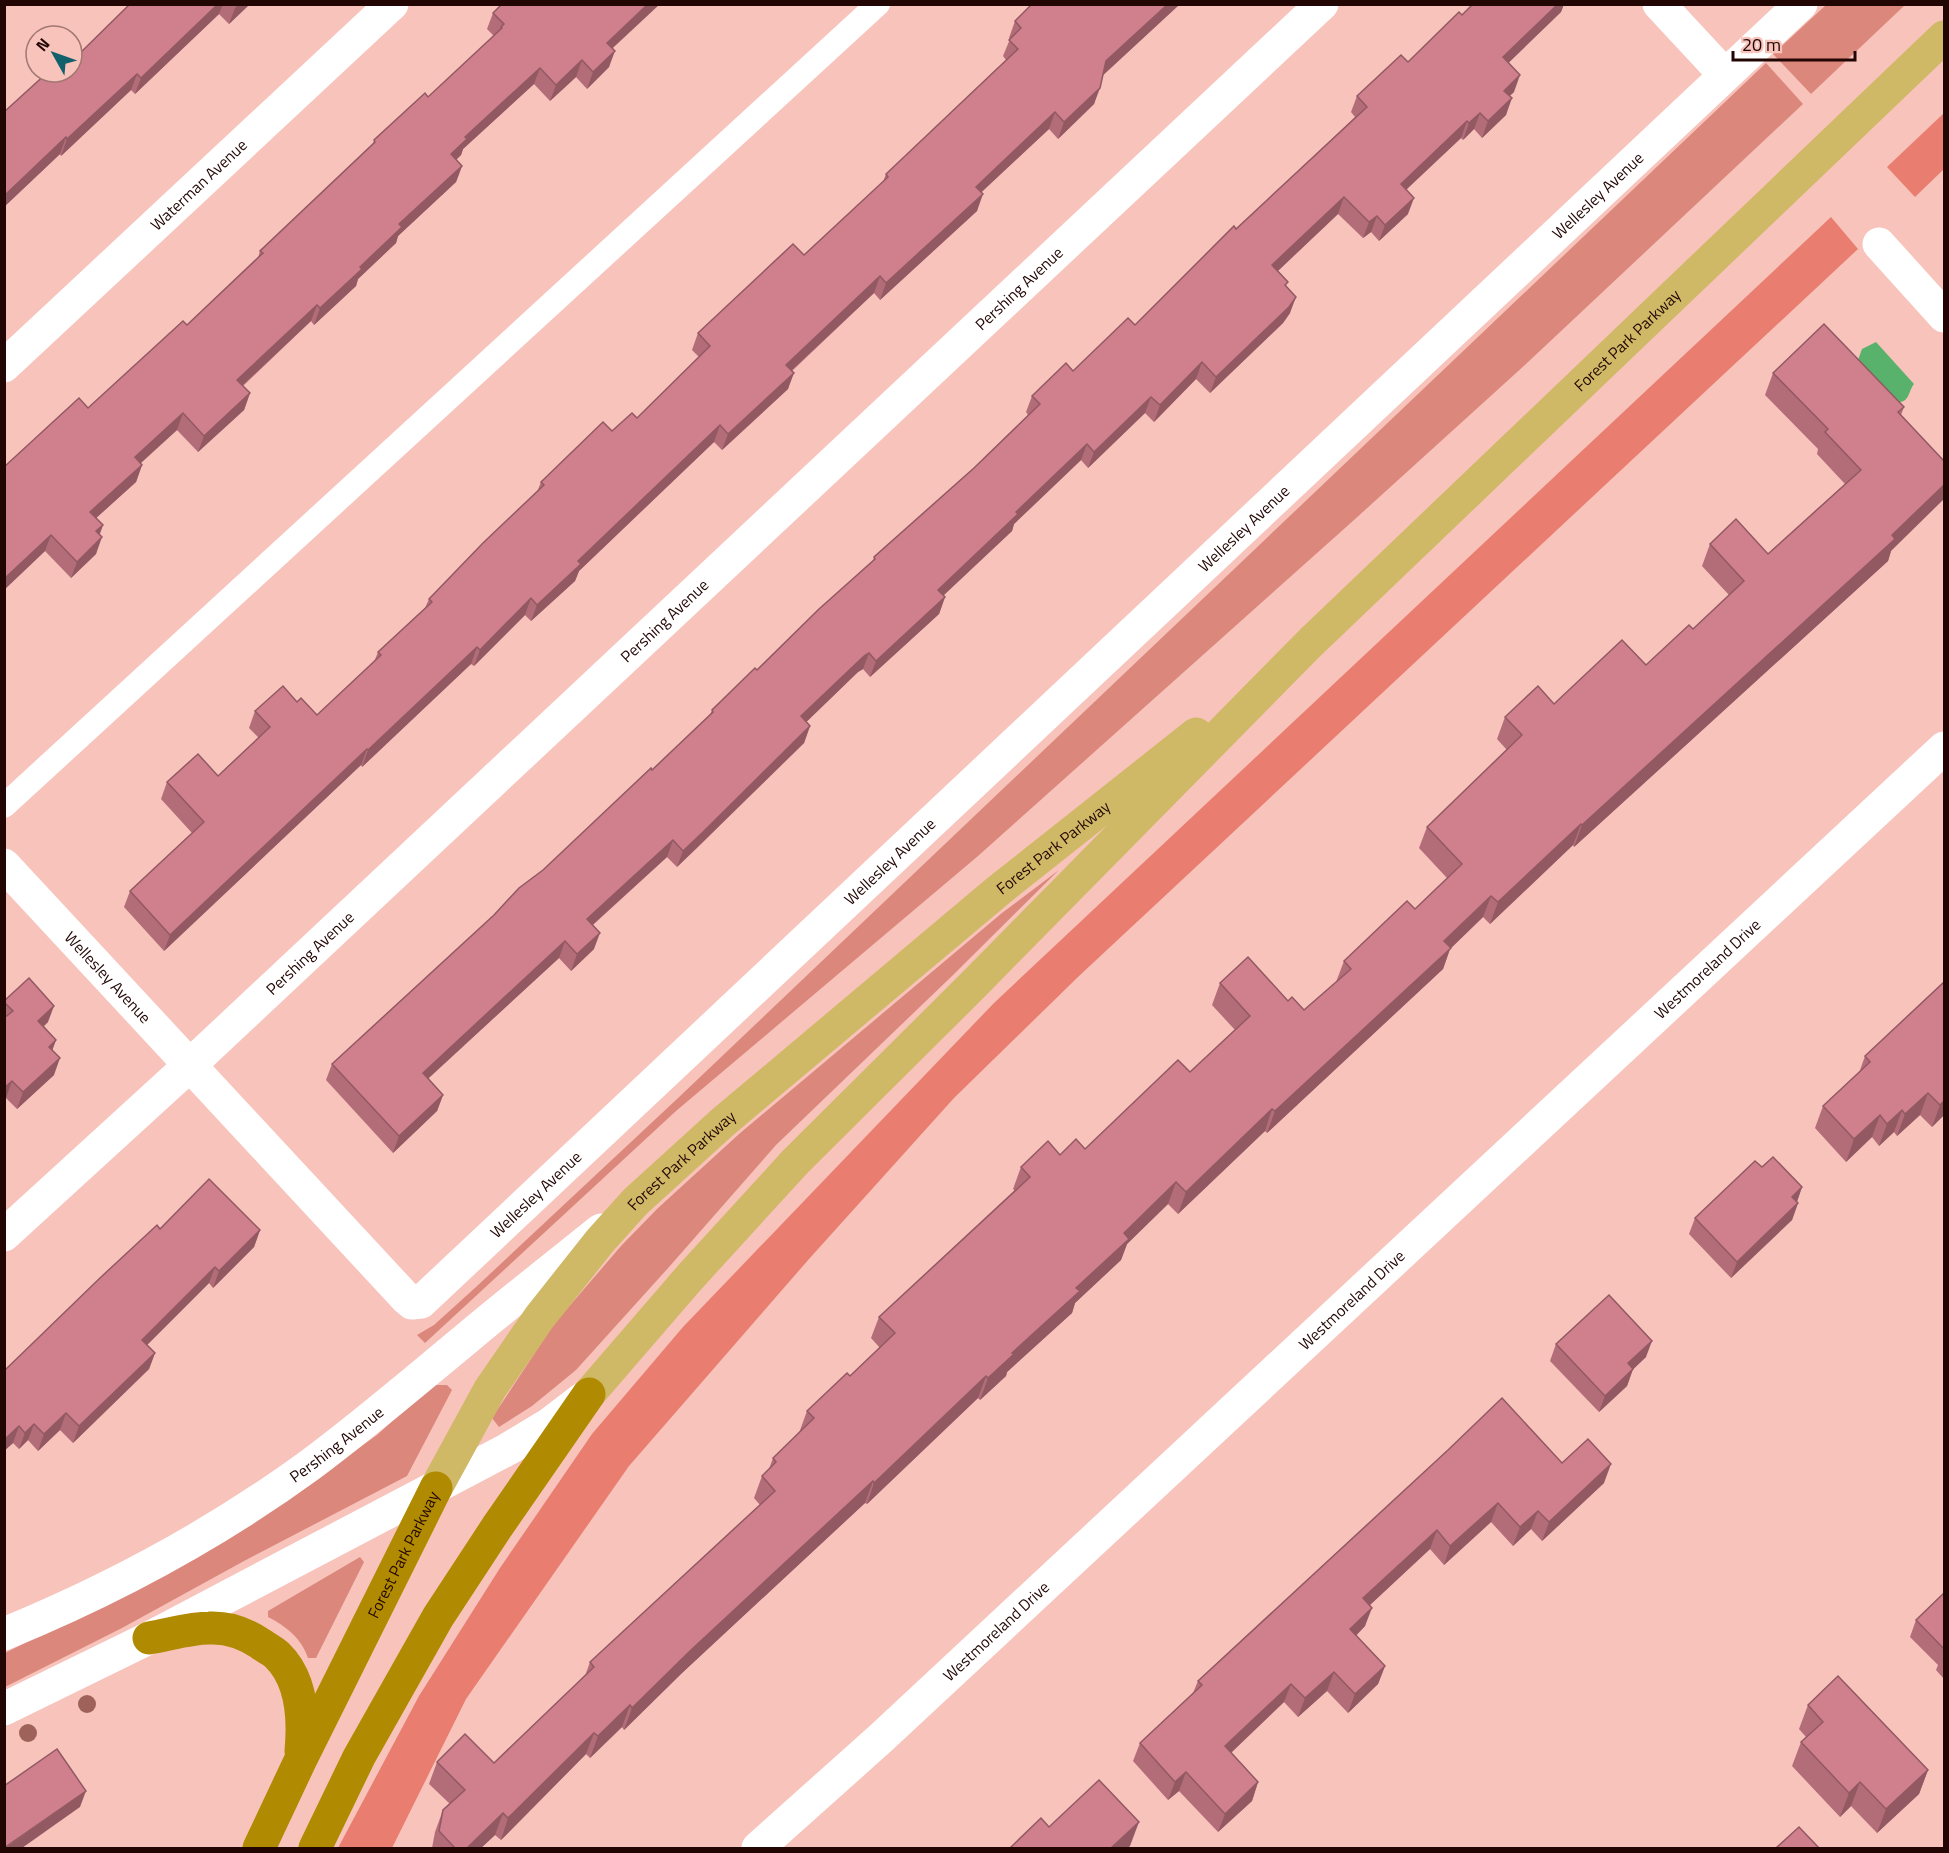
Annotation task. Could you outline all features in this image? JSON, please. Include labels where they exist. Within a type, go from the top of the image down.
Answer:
[{"type":"highway","name":"Forest Park Parkway","points":[[315,1848],[359,1756],[438,1617],[588,1394]]},
{"type":"highway","name":"Forest Park Parkway","points":[[260,1848],[300,1761],[436,1488]]},
{"type":"highway","points":[[149,1638],[208,1627],[230,1629],[248,1635],[278,1655],[291,1675],[300,1696],[303,1725],[300,1761]]},
{"type":"main road","name":"Forest Park Parkway","points":[[588,1394],[795,1162],[1310,643],[1944,37]]},
{"type":"main road","name":"Forest Park Parkway","points":[[436,1488],[490,1389],[538,1318],[592,1250],[635,1202],[723,1122],[999,890],[1310,643]]},
{"type":"street","name":"Waterman Avenue","points":[[4,366],[392,4]]},
{"type":"street","name":"Pershing Avenue","points":[[4,1235],[189,1066],[1322,4]]},
{"type":"street","points":[[1659,4],[1725,75]]},
{"type":"street","name":"Wellesley Avenue","points":[[4,865],[406,1298],[412,1303],[421,1302],[1801,4]]},
{"type":"street","points":[[1879,244],[1944,316]]},
{"type":"street","name":"Westmoreland Drive","points":[[758,1848],[880,1738],[1944,748]]},
{"type":"street","name":"Pershing Avenue","points":[[4,1634],[45,1617],[153,1563],[309,1466],[374,1416],[635,1202]]},
{"type":"street","points":[[4,1709],[149,1638],[436,1488],[548,1425],[588,1394]]},
{"type":"lane","points":[[4,806],[878,4]]},
{"type":"shaded area","points":[[1826,5],[1905,5],[1811,94],[1773,54]]},
{"type":"shaded area","points":[[1766,63],[1803,104],[1527,363],[978,856],[676,1111],[425,1343],[417,1335],[434,1325],[476,1287],[677,1099]]},
{"type":"shaded area","points":[[1944,113],[1944,169],[1915,197],[1887,167]]},
{"type":"shaded area","points":[[1831,217],[1858,249],[1079,976],[954,1098],[809,1259],[629,1466],[466,1699],[392,1848],[338,1848],[419,1696],[500,1568],[592,1434],[683,1327],[994,1003]]},
{"type":"shaded area","points":[[1876,342],[1914,384],[1904,401],[1897,402],[1858,360],[1862,349]]},
{"type":"shaded area","points":[[1059,870],[776,1145],[576,1370],[532,1406],[499,1427],[492,1418],[554,1324],[621,1246],[657,1209],[739,1134],[1002,913]]},
{"type":"shaded area","points":[[432,1385],[447,1385],[452,1390],[407,1476],[122,1628],[5,1687],[5,1653],[106,1602],[310,1483],[377,1435]]},
{"type":"shaded area","points":[[360,1557],[364,1562],[316,1658],[308,1658],[297,1639],[287,1629],[268,1617],[268,1611]]},
{"type":"building","points":[[130,4],[218,4],[141,78],[137,74],[4,196],[4,112],[35,84],[84,84],[84,49]]},
{"type":"building","points":[[502,4],[648,4],[607,43],[615,51],[593,72],[582,60],[556,85],[540,68],[465,137],[467,139],[451,154],[462,166],[399,224],[402,227],[360,267],[362,269],[320,308],[317,305],[237,380],[250,393],[204,436],[183,413],[135,457],[142,465],[90,512],[103,525],[96,531],[102,537],[77,562],[51,535],[4,579],[4,467],[79,398],[88,408],[183,321],[187,325],[263,253],[260,251],[375,142],[374,140],[425,93],[428,97],[502,28],[504,24],[493,13]]},
{"type":"building","points":[[1032,4],[1168,4],[1106,61],[1100,88],[1064,122],[1055,112],[976,187],[983,194],[886,283],[880,276],[786,365],[794,373],[728,434],[720,425],[578,561],[581,564],[537,605],[531,598],[480,650],[477,647],[170,935],[130,891],[204,822],[167,782],[198,754],[218,776],[270,727],[255,711],[283,686],[297,702],[301,698],[317,715],[381,655],[378,652],[432,602],[429,599],[544,485],[541,482],[603,422],[612,431],[632,413],[637,418],[710,346],[698,333],[793,244],[804,255],[888,177],[886,174],[1018,49],[1009,40],[1021,28],[1015,21]]},
{"type":"building","points":[[1473,4],[1558,4],[1503,57],[1520,75],[1504,91],[1512,98],[1488,121],[1480,113],[1469,123],[1467,121],[1401,184],[1414,198],[1385,225],[1377,216],[1369,222],[1344,197],[1272,265],[1288,282],[1285,285],[1296,297],[1289,307],[1216,377],[1202,362],[1160,405],[1151,397],[1094,452],[1087,444],[938,590],[945,597],[876,661],[869,653],[864,656],[801,716],[810,726],[702,833],[683,851],[673,840],[587,919],[600,933],[577,954],[565,941],[423,1073],[443,1095],[399,1136],[332,1064],[494,915],[519,888],[543,870],[651,768],[652,770],[755,668],[757,670],[819,609],[875,559],[874,557],[974,468],[1040,404],[1032,396],[1066,363],[1073,371],[1128,318],[1135,325],[1234,226],[1236,229],[1367,107],[1357,96],[1401,55],[1408,62],[1459,12],[1462,15]]},
{"type":"building","points":[[1824,324],[1904,407],[1898,412],[1944,461],[1944,485],[1892,535],[1895,539],[1498,902],[1491,896],[1444,941],[1451,948],[1275,1111],[1272,1109],[1186,1192],[1176,1182],[1124,1233],[1129,1239],[1076,1288],[1080,1291],[690,1651],[632,1708],[630,1705],[598,1736],[594,1733],[508,1818],[503,1813],[467,1848],[455,1848],[439,1831],[443,1810],[465,1790],[437,1762],[465,1734],[494,1763],[594,1667],[590,1662],[775,1491],[762,1476],[776,1462],[773,1458],[814,1418],[807,1411],[847,1373],[850,1376],[895,1333],[879,1317],[1030,1177],[1021,1167],[1048,1141],[1060,1155],[1076,1139],[1085,1149],[1178,1060],[1190,1072],[1250,1016],[1220,983],[1248,957],[1288,1001],[1292,997],[1304,1010],[1351,969],[1344,961],[1407,901],[1415,909],[1462,864],[1427,827],[1522,735],[1505,717],[1538,686],[1554,704],[1622,640],[1646,665],[1689,625],[1693,629],[1744,581],[1710,544],[1736,519],[1768,554],[1861,470],[1825,432],[1828,429],[1773,373]]},
{"type":"building","points":[[29,978],[54,1006],[38,1021],[56,1040],[49,1047],[60,1058],[23,1092],[12,1081],[4,1088],[4,1018],[13,1011],[4,1001]]},
{"type":"building","points":[[1944,982],[1944,1101],[1940,1105],[1928,1093],[1905,1114],[1902,1110],[1887,1124],[1880,1115],[1854,1139],[1823,1106],[1870,1062],[1865,1056]]},
{"type":"building","points":[[1773,1157],[1802,1187],[1792,1197],[1798,1203],[1737,1262],[1695,1218],[1755,1161],[1762,1167]]},
{"type":"building","points":[[209,1179],[260,1230],[219,1271],[215,1267],[142,1340],[155,1353],[79,1426],[66,1413],[44,1434],[34,1424],[25,1433],[19,1426],[4,1440],[4,1371],[157,1225],[160,1229]]},
{"type":"building","points":[[1609,1295],[1652,1341],[1628,1363],[1633,1369],[1605,1396],[1556,1344]]},
{"type":"building","points":[[1502,1398],[1562,1463],[1588,1439],[1611,1464],[1549,1522],[1538,1511],[1520,1527],[1498,1503],[1450,1546],[1437,1530],[1363,1598],[1372,1608],[1350,1629],[1385,1666],[1355,1694],[1334,1672],[1305,1698],[1291,1684],[1225,1746],[1258,1782],[1225,1814],[1186,1772],[1175,1782],[1140,1743],[1202,1685],[1198,1681]]},
{"type":"building","points":[[1944,1593],[1944,1649],[1916,1620]]},
{"type":"building","points":[[1838,1676],[1928,1770],[1886,1809],[1860,1782],[1849,1793],[1801,1742],[1823,1722],[1808,1705]]},
{"type":"building","points":[[57,1749],[86,1791],[4,1848],[4,1786]]},
{"type":"building","points":[[1099,1780],[1139,1822],[1111,1848],[1011,1847],[1041,1818],[1049,1827]]},
{"type":"building","points":[[1799,1827],[1819,1848],[1776,1848]]}]
